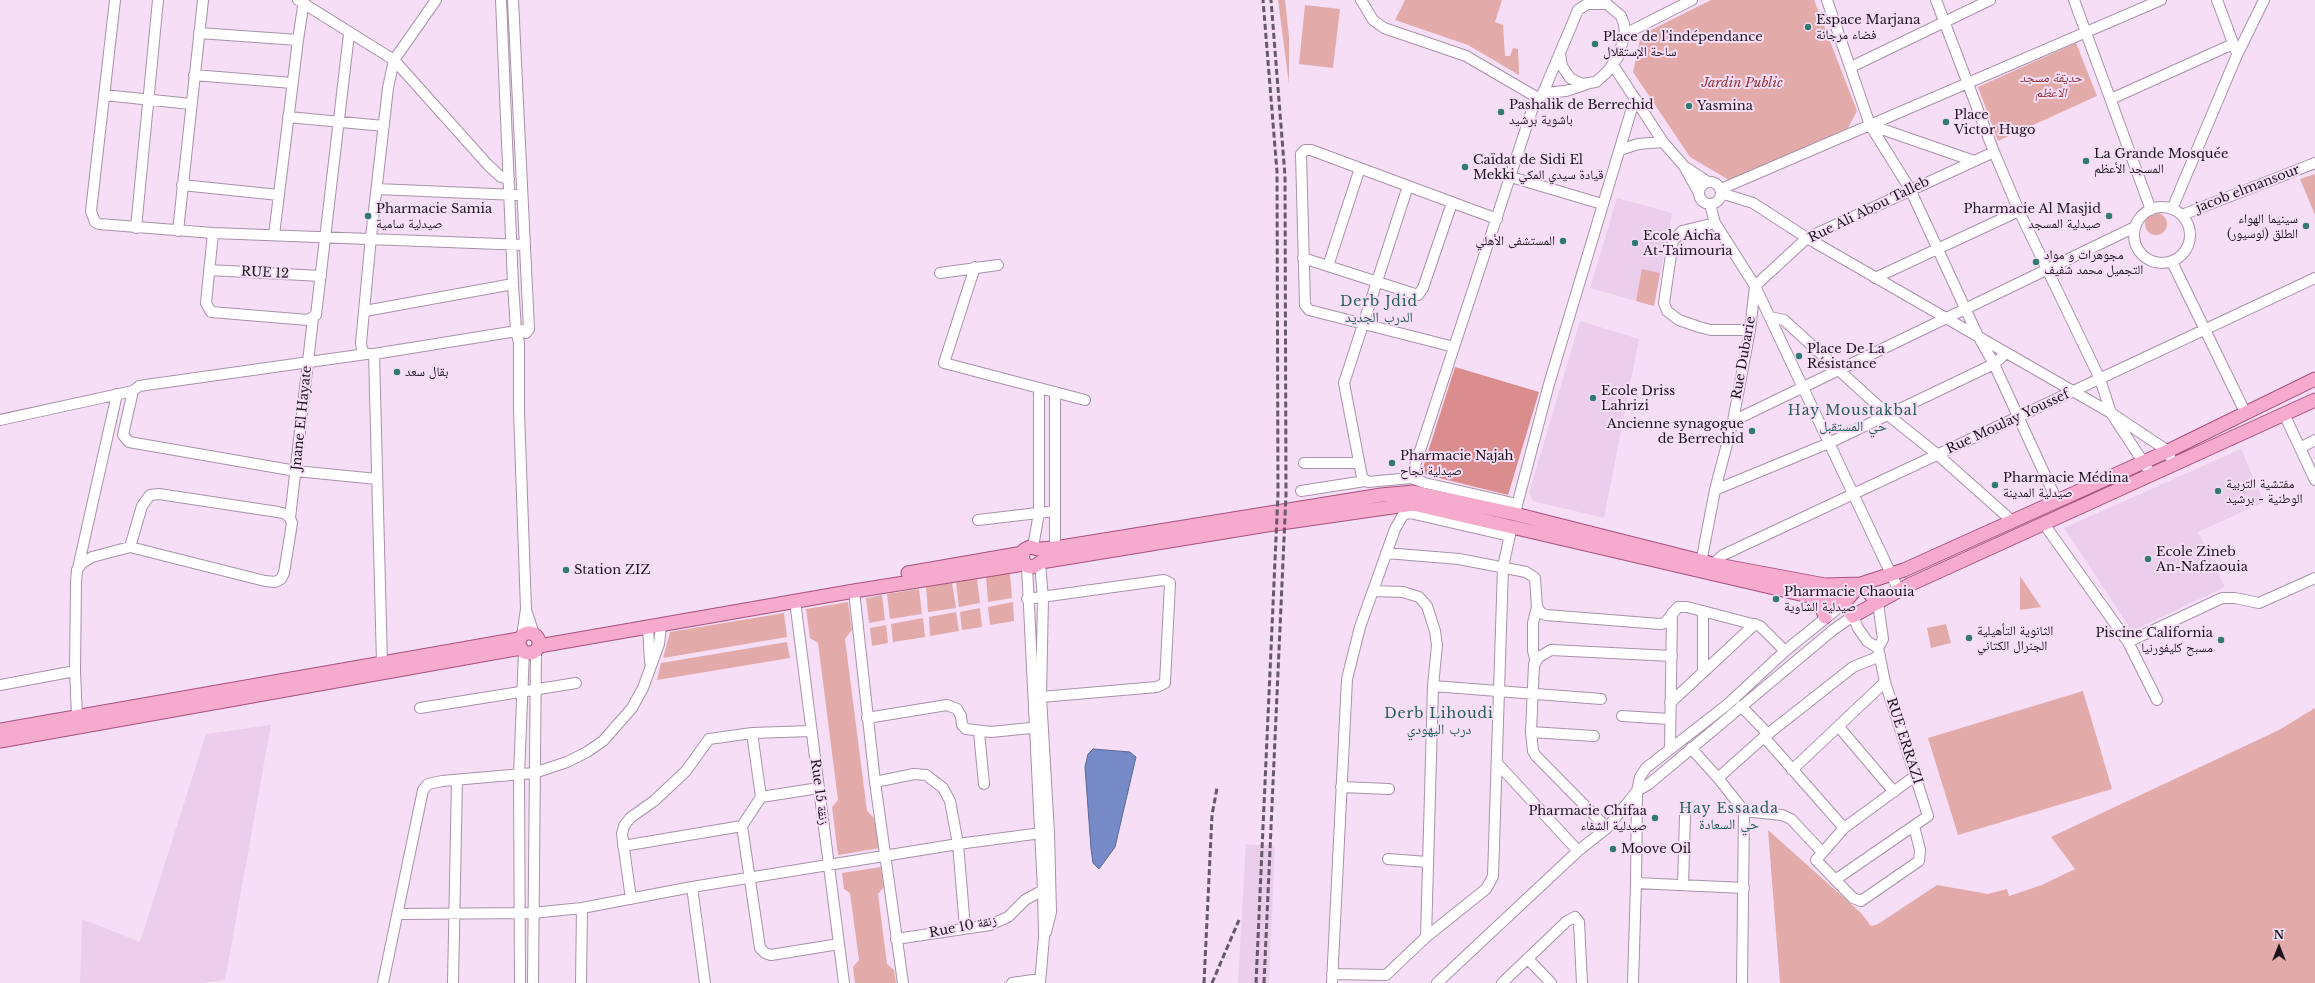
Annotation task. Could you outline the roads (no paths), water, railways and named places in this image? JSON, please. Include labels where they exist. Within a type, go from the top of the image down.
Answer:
[{"type":"main road","points":[[1706,567],[1825,585],[1861,584],[1891,575],[2011,520],[2058,501],[2145,462],[2315,379]]},
{"type":"main road","points":[[0,730],[382,663],[654,626],[1032,558],[1055,548],[1401,492],[1430,495],[1513,520],[1706,567],[1814,598],[1843,604],[1854,616],[1899,591],[2315,400]]},
{"type":"main road","points":[[0,741],[529,643],[649,619],[1032,558],[1402,504],[1428,506],[1513,520]]},
{"type":"main road","points":[[1861,584],[1878,603]]},
{"type":"main road","points":[[1843,604],[1861,584]]},
{"type":"main road","points":[[1814,598],[1822,608],[1825,617]]},
{"type":"street","points":[[115,0],[92,218],[99,224],[136,228],[274,236],[371,238],[512,245],[525,244]]},
{"type":"street","points":[[136,228],[147,100],[158,0]]},
{"type":"street","points":[[178,230],[203,0]]},
{"type":"street","points":[[370,354],[362,350],[360,343],[365,311],[376,189],[388,88],[394,60],[436,0]]},
{"type":"street","points":[[501,0],[513,284],[516,330],[519,343],[519,411],[526,609],[535,690],[532,913],[533,983]]},
{"type":"street","points":[[513,0],[529,329],[519,343]]},
{"type":"street","points":[[1361,0],[1373,20],[1384,28],[1466,56],[1540,95],[1566,91],[1589,84],[1602,78],[1613,65],[1618,57],[1625,34],[1624,24],[1612,0]]},
{"type":"street","points":[[1411,478],[1532,110],[1560,54],[1583,0]]},
{"type":"street","points":[[1625,34],[1692,0]]},
{"type":"street","points":[[1828,0],[1870,125],[1910,189],[1977,334],[1994,364],[2017,418],[2058,501]]},
{"type":"street","points":[[1936,0],[1994,152],[2019,211],[2100,379],[2111,412],[2145,462],[2151,474]]},
{"type":"street","points":[[1851,67],[1990,0]]},
{"type":"street","points":[[2074,0],[2150,210]]},
{"type":"street","points":[[1710,204],[1718,200],[1721,191],[1870,125],[2161,0]]},
{"type":"street","points":[[2217,0],[2237,55]]},
{"type":"street","points":[[2172,209],[2237,55],[2264,0]]},
{"type":"street","points":[[274,236],[302,1],[349,34],[394,60],[488,165],[501,177],[509,179]]},
{"type":"street","points":[[1578,10],[1587,4],[1607,4],[1620,16]]},
{"type":"street","points":[[199,33],[298,40]]},
{"type":"street","name":"Jnane El Hayate","points":[[130,547],[265,581],[275,582],[281,579],[284,573],[292,523],[290,518],[313,318],[316,315],[326,237],[349,34]]},
{"type":"street","points":[[2111,99],[2233,44]]},
{"type":"street","points":[[1560,54],[1562,66],[1570,78],[1575,82],[1589,84]]},
{"type":"street","points":[[1613,65],[1663,142],[1684,166],[1699,193],[1701,200],[1710,204]]},
{"type":"street","points":[[194,75],[292,83]]},
{"type":"street","points":[[104,96],[191,104]]},
{"type":"street","points":[[1513,520],[1407,514],[1397,522],[1360,627],[1347,679],[1332,979],[1386,975],[1426,938],[1486,889],[1493,876],[1503,567],[1513,520],[1549,384],[1635,98]]},
{"type":"street","points":[[288,117],[384,126]]},
{"type":"street","points":[[1870,125],[1974,161]]},
{"type":"street","points":[[1620,150],[1638,144],[1663,142]]},
{"type":"street","points":[[1454,347],[1309,310],[1305,305],[1301,154],[1305,150],[1311,150],[1497,219]]},
{"type":"street","name":"Rue Ali Abou Talleb","points":[[1755,286],[1807,238],[1910,189],[1994,152]]},
{"type":"street","name":"jacob elmansour","points":[[2182,215],[2315,163]]},
{"type":"street","points":[[1684,166],[1708,182],[1716,184],[1721,191],[1753,203],[1807,238],[1875,278],[1945,318],[1977,334],[2006,353],[2111,412],[2168,451],[2174,464]]},
{"type":"street","points":[[1328,266],[1360,168]]},
{"type":"street","points":[[1511,177],[1602,204]]},
{"type":"street","points":[[1699,193],[1701,186],[1708,182]]},
{"type":"street","points":[[182,185],[279,195]]},
{"type":"street","points":[[1365,481],[1359,463],[1344,383],[1362,323],[1408,186]]},
{"type":"street","points":[[376,189],[523,195]]},
{"type":"street","points":[[1303,258],[1414,294],[1422,293],[1452,203]]},
{"type":"street","points":[[1710,204],[1715,223],[1755,286],[1899,591]]},
{"type":"street","points":[[2161,207],[2172,209],[2182,215],[2189,226],[2190,240],[2184,254],[2172,262],[2156,263],[2143,256],[2135,242],[2135,227],[2141,217],[2150,210],[2161,207]]},
{"type":"street","points":[[1875,278],[2019,211]]},
{"type":"street","points":[[1715,223],[1682,231],[1672,242],[1665,307],[1671,316],[1699,327],[1711,330],[1750,330]]},
{"type":"street","points":[[1733,421],[1804,389],[1965,308],[2135,227]]},
{"type":"street","points":[[213,233],[206,303],[211,312],[308,320],[313,318]]},
{"type":"street","points":[[2172,262],[2246,412]]},
{"type":"street","points":[[940,273],[998,265]]},
{"type":"street","points":[[975,267],[944,363],[1085,400]]},
{"type":"street","name":"RUE 12","points":[[209,270],[321,276]]},
{"type":"street","name":"Rue Moulay Youssef","points":[[1706,567],[1723,555],[2315,278]]},
{"type":"street","points":[[365,311],[513,284]]},
{"type":"street","name":"Rue Dubarie","points":[[1706,567],[1716,490],[1733,421],[1750,330],[1755,286]]},
{"type":"street","points":[[1770,317],[1784,320],[1888,415],[1938,455],[2011,520]]},
{"type":"street","points":[[0,420],[133,391],[139,386],[370,354],[529,329]]},
{"type":"street","points":[[1716,490],[1829,443],[1994,364],[2006,353]]},
{"type":"street","points":[[370,354],[377,479],[382,663]]},
{"type":"street","points":[[1039,388],[1039,513],[1027,599],[1051,912],[1044,937]]},
{"type":"street","points":[[133,391],[123,435],[129,442],[296,471],[377,479]]},
{"type":"street","points":[[1055,392],[1055,548]]},
{"type":"street","points":[[77,716],[75,671],[77,570],[117,394]]},
{"type":"street","points":[[2284,414],[2314,477]]},
{"type":"street","points":[[2300,448],[2315,440]]},
{"type":"street","points":[[1304,463],[1359,463]]},
{"type":"street","points":[[1301,491],[1365,481],[1411,478],[1513,520]]},
{"type":"street","points":[[77,570],[82,563],[92,557],[130,547],[142,506],[150,495],[159,494],[278,512],[290,518]]},
{"type":"street","points":[[978,520],[1055,511]]},
{"type":"street","points":[[2044,524],[2128,642],[2157,700]]},
{"type":"street","points":[[1386,552],[1459,559],[1526,572],[1535,578],[1537,607],[1533,623],[1533,651],[1536,662],[1531,744],[1536,756],[1607,828]]},
{"type":"street","points":[[1032,558],[1043,598],[1041,697],[1038,728]]},
{"type":"street","points":[[2128,642],[2222,598],[2235,598],[2259,603],[2315,578]]},
{"type":"street","points":[[1027,599],[1043,598],[1164,580],[1170,583],[1165,683],[1157,687],[1041,697]]},
{"type":"street","points":[[854,591],[867,718],[903,983]]},
{"type":"street","points":[[1373,591],[1412,594],[1419,598],[1427,606],[1435,631],[1437,645],[1433,686],[1426,938]]},
{"type":"street","name":"Rue 15 زنقة","points":[[795,601],[844,983]]},
{"type":"street","points":[[1718,778],[1766,736],[1853,667],[1879,652],[1883,639],[1878,603]]},
{"type":"street","points":[[1633,983],[1636,883],[1636,791],[1640,777],[1646,768],[1728,704],[1785,651],[1825,617],[1843,604]]},
{"type":"street","points":[[1537,607],[1541,613],[1546,615],[1660,624],[1665,623],[1678,607],[1703,611],[1764,628],[1785,651]]},
{"type":"street","points":[[1702,672],[1703,611]]},
{"type":"street","points":[[1670,748],[1669,718],[1672,656],[1672,613]]},
{"type":"street","points":[[1437,983],[1578,851],[1607,828],[1636,791],[1649,784],[1832,630],[1854,616],[1858,628],[1879,652]]},
{"type":"street","points":[[1670,703],[1754,624]]},
{"type":"street","points":[[383,983],[399,914],[423,790],[428,784],[433,782],[534,773],[567,762],[603,741],[632,708],[643,688],[650,668],[654,626]]},
{"type":"street","points":[[520,983],[520,692],[529,643]]},
{"type":"street","points":[[1536,662],[1544,653],[1551,650],[1672,656]]},
{"type":"street","name":"RUE ERRAZI","points":[[1835,880],[1928,816],[1885,682],[1879,652]]},
{"type":"street","points":[[0,685],[75,671]]},
{"type":"street","points":[[1792,770],[1885,682]]},
{"type":"street","points":[[420,708],[576,683]]},
{"type":"street","points":[[1433,686],[1601,698]]},
{"type":"street","points":[[867,718],[952,706],[957,708],[961,716],[962,725],[966,729],[979,732],[1038,728]]},
{"type":"street","points":[[1741,706],[1792,770],[1844,828]]},
{"type":"street","points":[[1622,716],[1669,718]]},
{"type":"street","points":[[1839,727],[1894,792]]},
{"type":"street","points":[[631,899],[622,834],[627,822],[663,794],[682,775],[709,738],[752,733],[811,731]]},
{"type":"street","points":[[979,732],[984,784]]},
{"type":"street","points":[[1531,732],[1594,736]]},
{"type":"street","points":[[752,733],[761,797],[742,826],[751,878],[760,948],[765,953],[779,954],[839,944]]},
{"type":"street","points":[[1691,748],[1718,778],[1744,811],[1742,983]]},
{"type":"street","points":[[1497,763],[1578,851]]},
{"type":"street","points":[[875,782],[914,774],[926,775],[943,788],[950,801],[958,844],[965,928]]},
{"type":"street","points":[[1819,856],[1844,828],[1915,776]]},
{"type":"street","points":[[453,983],[453,915],[457,780]]},
{"type":"street","points":[[1341,787],[1390,789]]},
{"type":"street","points":[[761,797],[819,788]]},
{"type":"street","points":[[1744,811],[1782,815],[1791,819],[1835,880],[1857,900],[1866,899],[1919,861],[1920,850],[1914,826]]},
{"type":"street","points":[[1683,885],[1685,816]]},
{"type":"street","points":[[623,846],[742,826]]},
{"type":"street","points":[[399,914],[519,914],[582,908],[692,887],[958,844],[1044,832]]},
{"type":"street","points":[[1012,983],[1040,981],[1044,937],[1044,832]]},
{"type":"street","points":[[1388,859],[1428,862]]},
{"type":"street","points":[[1636,883],[1744,888]]},
{"type":"street","points":[[692,887],[705,983]]},
{"type":"street","name":"Rue 10 زنقة","points":[[896,939],[990,925],[1008,917],[1025,900],[1043,890]]},
{"type":"street","points":[[581,983],[582,908]]},
{"type":"street","points":[[1502,983],[1567,921],[1575,917],[1579,922],[1582,983]]},
{"type":"street","points":[[1528,959],[1551,983]]},
{"type":"water","points":[[1093,749],[1130,752],[1136,757],[1115,847],[1099,869],[1093,863],[1091,849],[1085,767],[1088,754]]},
{"type":"railway","points":[[1256,983],[1278,494],[1277,172],[1263,0]]},
{"type":"railway","points":[[1264,983],[1286,495],[1285,176],[1271,0]]},
{"type":"railway","points":[[1204,983],[1212,815],[1217,788]]},
{"type":"railway","points":[[1212,983],[1239,920]]},
{"type":"place","name":"Espace Marjana فضاء مرجانة","points":[[1808,27]]},
{"type":"place","name":"Place de l'indépendance ساحة الإستقلال","points":[[1595,44]]},
{"type":"place","name":"Yasmina","points":[[1689,106]]},
{"type":"place","name":"Pashalik de Berrechid باشوية برشيد","points":[[1501,112]]},
{"type":"place","name":"Place Victor Hugo","points":[[1946,122]]},
{"type":"place","name":"La Grande Mosquée المسجد الأعظم","points":[[2086,161]]},
{"type":"place","name":"Caïdat de Sidi El Mekki قيادة سيدي المكي","points":[[1465,167]]},
{"type":"place","name":"Pharmacie Samia صيدلية سامية","points":[[368,216]]},
{"type":"place","name":"Pharmacie Al Masjid صيدلية المسجد","points":[[2109,216]]},
{"type":"place","name":"سينيما الهواء الطلق (لوسيور)","points":[[2306,226]]},
{"type":"place","name":"المستشفى الأهلي","points":[[1563,241]]},
{"type":"place","name":"Ecole Aicha At-Taimouria","points":[[1635,243]]},
{"type":"place","name":"مجوهرات و مواد التجميل محمد شفيف","points":[[2036,262]]},
{"type":"place","name":"Place De La Résistance","points":[[1799,356]]},
{"type":"place","name":"بقال سعد","points":[[397,372]]},
{"type":"place","name":"Ecole Driss Lahrizi","points":[[1593,398]]},
{"type":"place","name":"Ancienne synagogue de Berrechid","points":[[1752,431]]},
{"type":"place","name":"Pharmacie Najah صيدلية نجاح","points":[[1392,463]]},
{"type":"place","name":"Pharmacie Médina صيدلية المدينة","points":[[1995,485]]},
{"type":"place","name":"مفتشية التربية الوطنية - برشيد","points":[[2218,491]]},
{"type":"place","name":"Ecole Zineb An-Nafzaouia","points":[[2148,559]]},
{"type":"place","name":"Station ZIZ","points":[[566,570]]},
{"type":"place","name":"Pharmacie Chaouia صيدلية الشاوية","points":[[1776,599]]},
{"type":"place","name":"الثانوية التأهيلية الجنرال الكتاني","points":[[1969,638]]},
{"type":"place","name":"Piscine California مسبح كليفورنيا","points":[[2221,640]]},
{"type":"place","name":"Pharmacie Chifaa صيدلية الشفاء","points":[[1655,818]]},
{"type":"place","name":"Moove Oil","points":[[1613,849]]},
{"type":"district","name":"Derb Jdid الدرب الجديد","points":[[1379,310]]},
{"type":"district","name":"Hay Moustakbal حي المستقبل","points":[[1853,420]]},
{"type":"district","name":"Derb Lihoudi درب اليهودي","points":[[1439,722]]},
{"type":"district","name":"Hay Essaada حي السعادة","points":[[1729,818]]},
{"type":"park label","name":"Jardin Public","points":[[1742,83]]},
{"type":"park label","name":"حديقة مسجد الاعظم","points":[[2051,86]]}]
